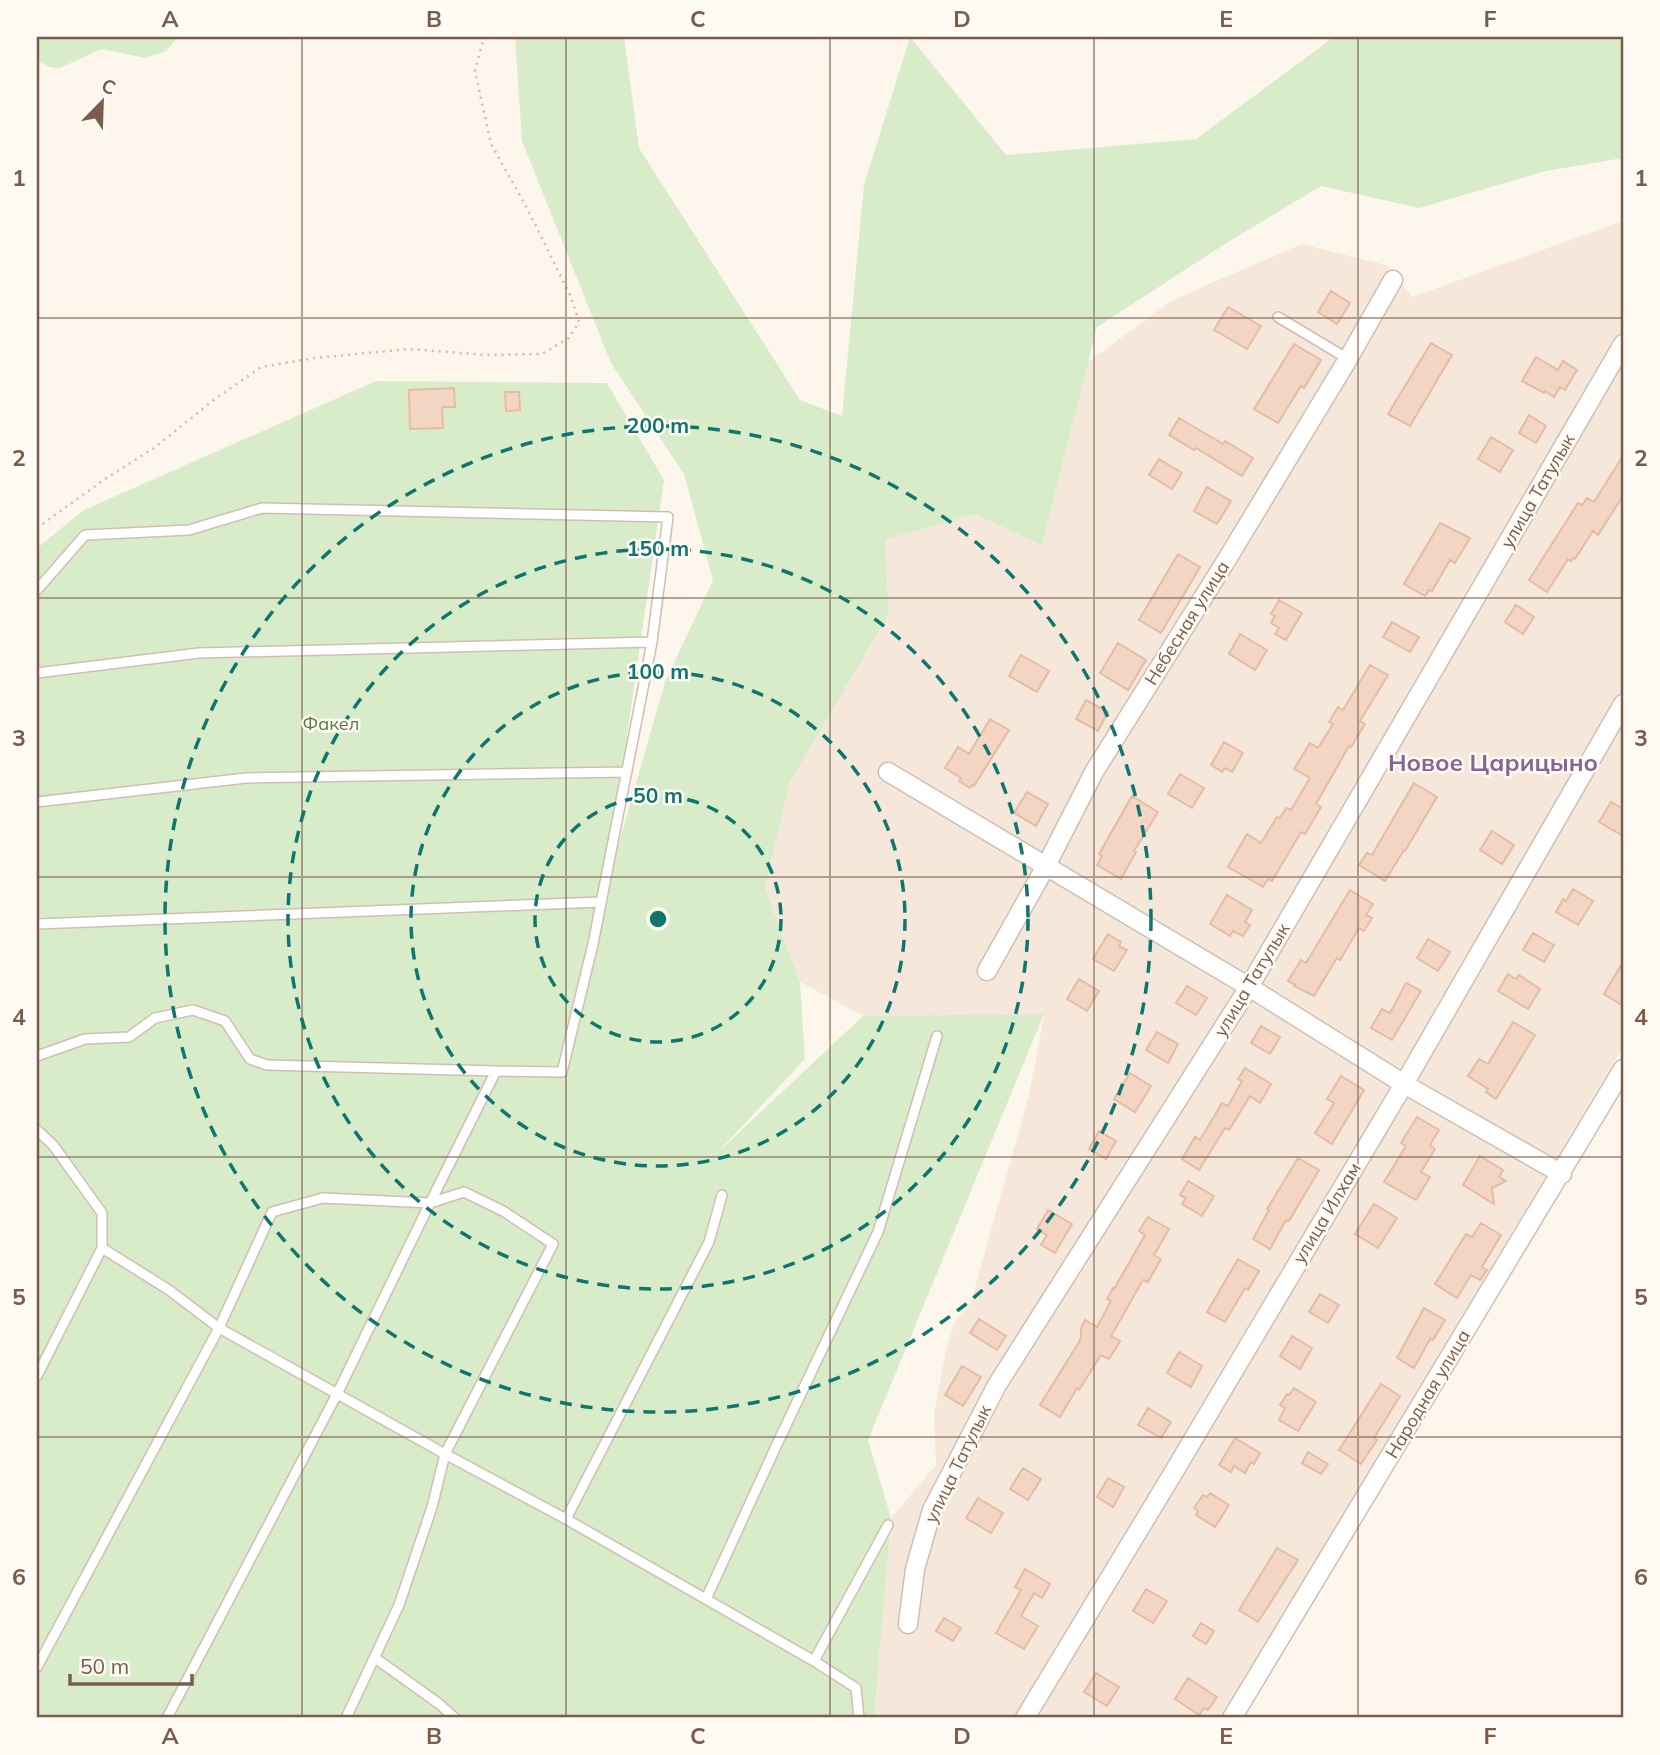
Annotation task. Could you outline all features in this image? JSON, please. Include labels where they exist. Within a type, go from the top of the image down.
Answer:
[{"type":"street","name":"Небесная улица","points":[[987,971],[1046,866],[1094,772],[1226,561],[1393,280]]},
{"type":"street","name":"улица Татулык","points":[[908,1624],[915,1569],[932,1510],[997,1385],[1249,987],[1623,344]]},
{"type":"street","name":"улица Илхам","points":[[1025,1718],[1404,1084],[1623,704]]},
{"type":"street","points":[[888,772],[1249,987],[1404,1084],[1562,1174]]},
{"type":"street","name":"Народная улица","points":[[1232,1718],[1623,1069]]},
{"type":"lane","points":[[1278,317],[1348,359]]},
{"type":"lane","points":[[37,590],[85,535],[189,530],[262,508],[668,517],[652,642],[593,944],[562,1072],[267,1065],[250,1059],[225,1021],[193,1010],[155,1018],[129,1037],[85,1039],[37,1056]]},
{"type":"lane","points":[[37,673],[199,653],[652,642]]},
{"type":"lane","points":[[37,802],[246,778],[627,772]]},
{"type":"lane","points":[[37,924],[601,902]]},
{"type":"lane","points":[[706,1599],[878,1232],[937,1036]]},
{"type":"lane","points":[[167,1718],[337,1394],[496,1071]]},
{"type":"lane","points":[[37,1130],[52,1145],[102,1213],[102,1248],[37,1376]]},
{"type":"lane","points":[[37,1667],[219,1328],[272,1212],[323,1198],[430,1203],[464,1192],[503,1211],[553,1244],[445,1454],[432,1507],[399,1605],[346,1718]]},
{"type":"lane","points":[[566,1518],[709,1242],[723,1195]]},
{"type":"lane","points":[[102,1248],[169,1290],[219,1328],[566,1518],[814,1661],[856,1688],[859,1718]]},
{"type":"lane","points":[[814,1661],[888,1525]]},
{"type":"lane","points":[[375,1658],[455,1718]]},
{"type":"path","points":[[37,528],[154,448],[215,399],[261,367],[315,358],[409,349],[487,355],[542,354],[569,338],[579,322],[571,298],[527,208],[491,144],[475,71],[484,37]]},
{"type":"shaded area","points":[[1623,221],[1623,1047],[1221,1718],[874,1718],[891,1518],[936,1465],[934,1414],[946,1351],[955,1321],[971,1302],[1030,1091],[1044,1015],[863,1016],[800,982],[765,889],[790,782],[889,614],[885,540],[974,514],[1042,545],[1088,362],[1170,302],[1209,284],[1302,244],[1386,265],[1412,297]]},
{"type":"green space","points":[[41,37],[178,37],[166,51],[145,58],[102,49],[60,68],[40,62],[37,48]]},
{"type":"green space","name":"Факел","points":[[515,37],[624,37],[639,148],[800,400],[842,416],[864,185],[910,37],[1006,155],[1196,139],[1334,37],[1623,37],[1623,158],[1546,171],[1419,208],[1321,186],[1228,242],[1097,327],[1042,545],[974,514],[885,540],[889,614],[790,782],[765,888],[800,982],[805,1059],[716,1154],[863,1016],[1044,1014],[868,1440],[891,1518],[874,1718],[37,1718],[37,548],[84,510],[376,381],[607,383],[664,480],[604,895],[665,682],[713,580],[684,474],[611,363],[522,141]]},
{"type":"building","points":[[1331,291],[1350,303],[1337,324],[1318,312]]},
{"type":"building","points":[[1228,307],[1261,326],[1247,349],[1214,330]]},
{"type":"building","points":[[1431,343],[1452,355],[1410,426],[1388,414]]},
{"type":"building","points":[[1294,344],[1321,360],[1278,423],[1254,409]]},
{"type":"building","points":[[1536,357],[1558,370],[1563,361],[1577,370],[1565,390],[1560,387],[1554,397],[1522,381]]},
{"type":"building","points":[[454,388],[455,407],[442,407],[443,428],[410,429],[409,390]]},
{"type":"building","points":[[505,392],[519,392],[520,410],[506,411]]},
{"type":"building","points":[[1529,415],[1546,426],[1536,443],[1519,433]]},
{"type":"building","points":[[1179,418],[1253,458],[1242,476],[1169,435]]},
{"type":"building","points":[[1491,437],[1513,450],[1500,472],[1478,459]]},
{"type":"building","points":[[1623,456],[1623,496],[1598,535],[1593,531],[1575,559],[1568,559],[1547,592],[1529,580],[1578,503],[1582,505],[1587,498],[1594,502]]},
{"type":"building","points":[[1159,459],[1182,473],[1172,489],[1149,475]]},
{"type":"building","points":[[1207,487],[1231,501],[1217,524],[1194,511]]},
{"type":"building","points":[[1440,523],[1470,538],[1455,563],[1450,560],[1432,591],[1429,590],[1425,596],[1404,584]]},
{"type":"building","points":[[1178,554],[1200,567],[1161,633],[1139,620]]},
{"type":"building","points":[[1279,600],[1302,613],[1286,640],[1275,634],[1279,628],[1271,623],[1275,616],[1271,614]]},
{"type":"building","points":[[1516,605],[1534,617],[1523,634],[1505,622]]},
{"type":"building","points":[[1392,622],[1419,637],[1410,652],[1383,637]]},
{"type":"building","points":[[1240,634],[1267,650],[1255,670],[1229,654]]},
{"type":"building","points":[[1118,643],[1146,660],[1128,690],[1100,673]]},
{"type":"building","points":[[1021,655],[1049,671],[1037,692],[1009,676]]},
{"type":"building","points":[[1370,665],[1388,675],[1360,721],[1365,724],[1351,747],[1349,746],[1316,804],[1321,807],[1305,834],[1301,832],[1272,881],[1268,879],[1263,887],[1228,867],[1247,834],[1261,843],[1277,817],[1280,818],[1286,808],[1291,810],[1310,778],[1294,769],[1310,743],[1318,748],[1333,724],[1329,722],[1338,707],[1343,710]]},
{"type":"building","points":[[1086,700],[1108,712],[1098,731],[1076,719]]},
{"type":"building","points":[[990,719],[1009,730],[974,786],[970,788],[959,781],[961,778],[945,768],[958,747],[969,754]]},
{"type":"building","points":[[1224,742],[1243,753],[1232,772],[1225,768],[1222,772],[1211,765]]},
{"type":"building","points":[[1180,774],[1204,788],[1192,808],[1168,794]]},
{"type":"building","points":[[1414,783],[1437,797],[1385,881],[1359,865],[1367,853],[1372,855]]},
{"type":"building","points":[[1027,792],[1048,804],[1036,826],[1014,813]]},
{"type":"building","points":[[1132,796],[1158,812],[1134,851],[1136,852],[1121,879],[1097,865],[1102,856],[1099,854]]},
{"type":"building","points":[[1611,802],[1623,809],[1623,836],[1599,822]]},
{"type":"building","points":[[1492,831],[1514,845],[1502,864],[1480,850]]},
{"type":"building","points":[[1573,889],[1593,901],[1578,925],[1556,912]]},
{"type":"building","points":[[1350,890],[1373,904],[1366,915],[1372,918],[1364,931],[1359,928],[1314,996],[1288,981],[1301,960],[1306,963]]},
{"type":"building","points":[[1227,895],[1252,910],[1245,922],[1250,925],[1243,936],[1233,931],[1230,936],[1210,924]]},
{"type":"building","points":[[1533,933],[1554,945],[1544,962],[1523,950]]},
{"type":"building","points":[[1108,934],[1121,942],[1119,946],[1127,950],[1114,971],[1093,959]]},
{"type":"building","points":[[1428,939],[1450,952],[1438,971],[1417,958]]},
{"type":"building","points":[[1623,962],[1623,1006],[1604,994]]},
{"type":"building","points":[[1508,974],[1516,979],[1519,975],[1540,989],[1528,1009],[1498,991]]},
{"type":"building","points":[[1079,979],[1099,991],[1087,1011],[1067,999]]},
{"type":"building","points":[[1406,983],[1421,991],[1392,1040],[1371,1028],[1382,1009],[1390,1013]]},
{"type":"building","points":[[1187,986],[1207,998],[1196,1015],[1176,1003]]},
{"type":"building","points":[[1513,1022],[1535,1035],[1496,1099],[1486,1092],[1488,1089],[1468,1076],[1479,1059],[1488,1064]]},
{"type":"building","points":[[1261,1026],[1280,1037],[1270,1054],[1251,1043]]},
{"type":"building","points":[[1157,1032],[1178,1044],[1168,1063],[1146,1050]]},
{"type":"building","points":[[1245,1068],[1271,1084],[1260,1103],[1250,1096],[1229,1130],[1225,1128],[1199,1170],[1182,1159],[1195,1137],[1200,1140],[1222,1103],[1228,1106],[1242,1081],[1238,1079]]},
{"type":"building","points":[[1130,1073],[1151,1086],[1135,1112],[1114,1099]]},
{"type":"building","points":[[1341,1076],[1364,1090],[1332,1144],[1315,1133],[1334,1103],[1327,1099]]},
{"type":"building","points":[[1417,1117],[1439,1130],[1430,1145],[1435,1149],[1421,1172],[1430,1177],[1416,1200],[1384,1182],[1406,1146],[1401,1143]]},
{"type":"building","points":[[1099,1131],[1116,1141],[1106,1159],[1089,1149]]},
{"type":"building","points":[[1480,1156],[1503,1170],[1499,1177],[1506,1181],[1492,1188],[1494,1204],[1463,1185]]},
{"type":"building","points":[[1298,1158],[1319,1170],[1270,1249],[1253,1239],[1269,1210],[1267,1209]]},
{"type":"building","points":[[1188,1181],[1214,1196],[1202,1216],[1182,1204],[1186,1198],[1180,1195]]},
{"type":"building","points":[[1374,1204],[1397,1218],[1378,1248],[1355,1234]]},
{"type":"building","points":[[1048,1210],[1072,1224],[1055,1253],[1041,1245],[1047,1235],[1037,1229]]},
{"type":"building","points":[[1148,1217],[1169,1229],[1154,1255],[1161,1259],[1148,1282],[1143,1280],[1111,1336],[1120,1341],[1109,1359],[1101,1355],[1060,1417],[1040,1405],[1079,1342],[1085,1320],[1097,1327],[1111,1301],[1107,1299],[1145,1235],[1139,1231]]},
{"type":"building","points":[[1481,1223],[1501,1235],[1482,1267],[1487,1270],[1480,1280],[1471,1275],[1457,1298],[1435,1284],[1466,1234],[1472,1237]]},
{"type":"building","points":[[1238,1259],[1259,1271],[1248,1290],[1245,1288],[1225,1322],[1207,1312]]},
{"type":"building","points":[[1320,1294],[1339,1305],[1328,1323],[1309,1312]]},
{"type":"building","points":[[1424,1308],[1445,1320],[1433,1340],[1430,1339],[1414,1368],[1397,1358]]},
{"type":"building","points":[[979,1319],[1006,1336],[997,1350],[970,1333]]},
{"type":"building","points":[[1292,1336],[1312,1348],[1300,1369],[1280,1356]]},
{"type":"building","points":[[1179,1352],[1202,1366],[1191,1387],[1167,1373]]},
{"type":"building","points":[[962,1366],[981,1377],[963,1406],[945,1395]]},
{"type":"building","points":[[1381,1384],[1400,1396],[1361,1464],[1339,1450]]},
{"type":"building","points":[[1294,1388],[1316,1402],[1298,1431],[1279,1420],[1285,1408],[1280,1405]]},
{"type":"building","points":[[1148,1408],[1171,1422],[1161,1438],[1138,1425]]},
{"type":"building","points":[[1235,1438],[1260,1453],[1245,1473],[1234,1466],[1231,1472],[1219,1465]]},
{"type":"building","points":[[1308,1452],[1328,1464],[1321,1474],[1302,1463]]},
{"type":"building","points":[[1023,1468],[1041,1479],[1028,1500],[1010,1489]]},
{"type":"building","points":[[1108,1478],[1124,1487],[1113,1507],[1097,1497]]},
{"type":"building","points":[[1210,1493],[1229,1505],[1215,1527],[1196,1515],[1198,1511],[1194,1508],[1203,1495],[1207,1497]]},
{"type":"building","points":[[978,1498],[1003,1513],[991,1533],[966,1518]]},
{"type":"building","points":[[1277,1548],[1298,1560],[1258,1622],[1239,1610]]},
{"type":"building","points":[[1025,1569],[1050,1584],[1042,1598],[1034,1593],[1021,1616],[1038,1626],[1024,1649],[996,1633],[1021,1590],[1015,1587]]},
{"type":"building","points":[[1146,1589],[1167,1601],[1153,1623],[1133,1611]]},
{"type":"building","points":[[944,1618],[961,1628],[953,1641],[936,1631]]},
{"type":"building","points":[[1201,1623],[1214,1631],[1206,1644],[1193,1636]]},
{"type":"building","points":[[1096,1673],[1119,1687],[1107,1706],[1084,1692]]},
{"type":"building","points":[[1188,1678],[1217,1697],[1208,1710],[1204,1708],[1199,1715],[1175,1699]]},
{"type":"district","name":"Новое Царицыно","points":[[1493,763]]}]
